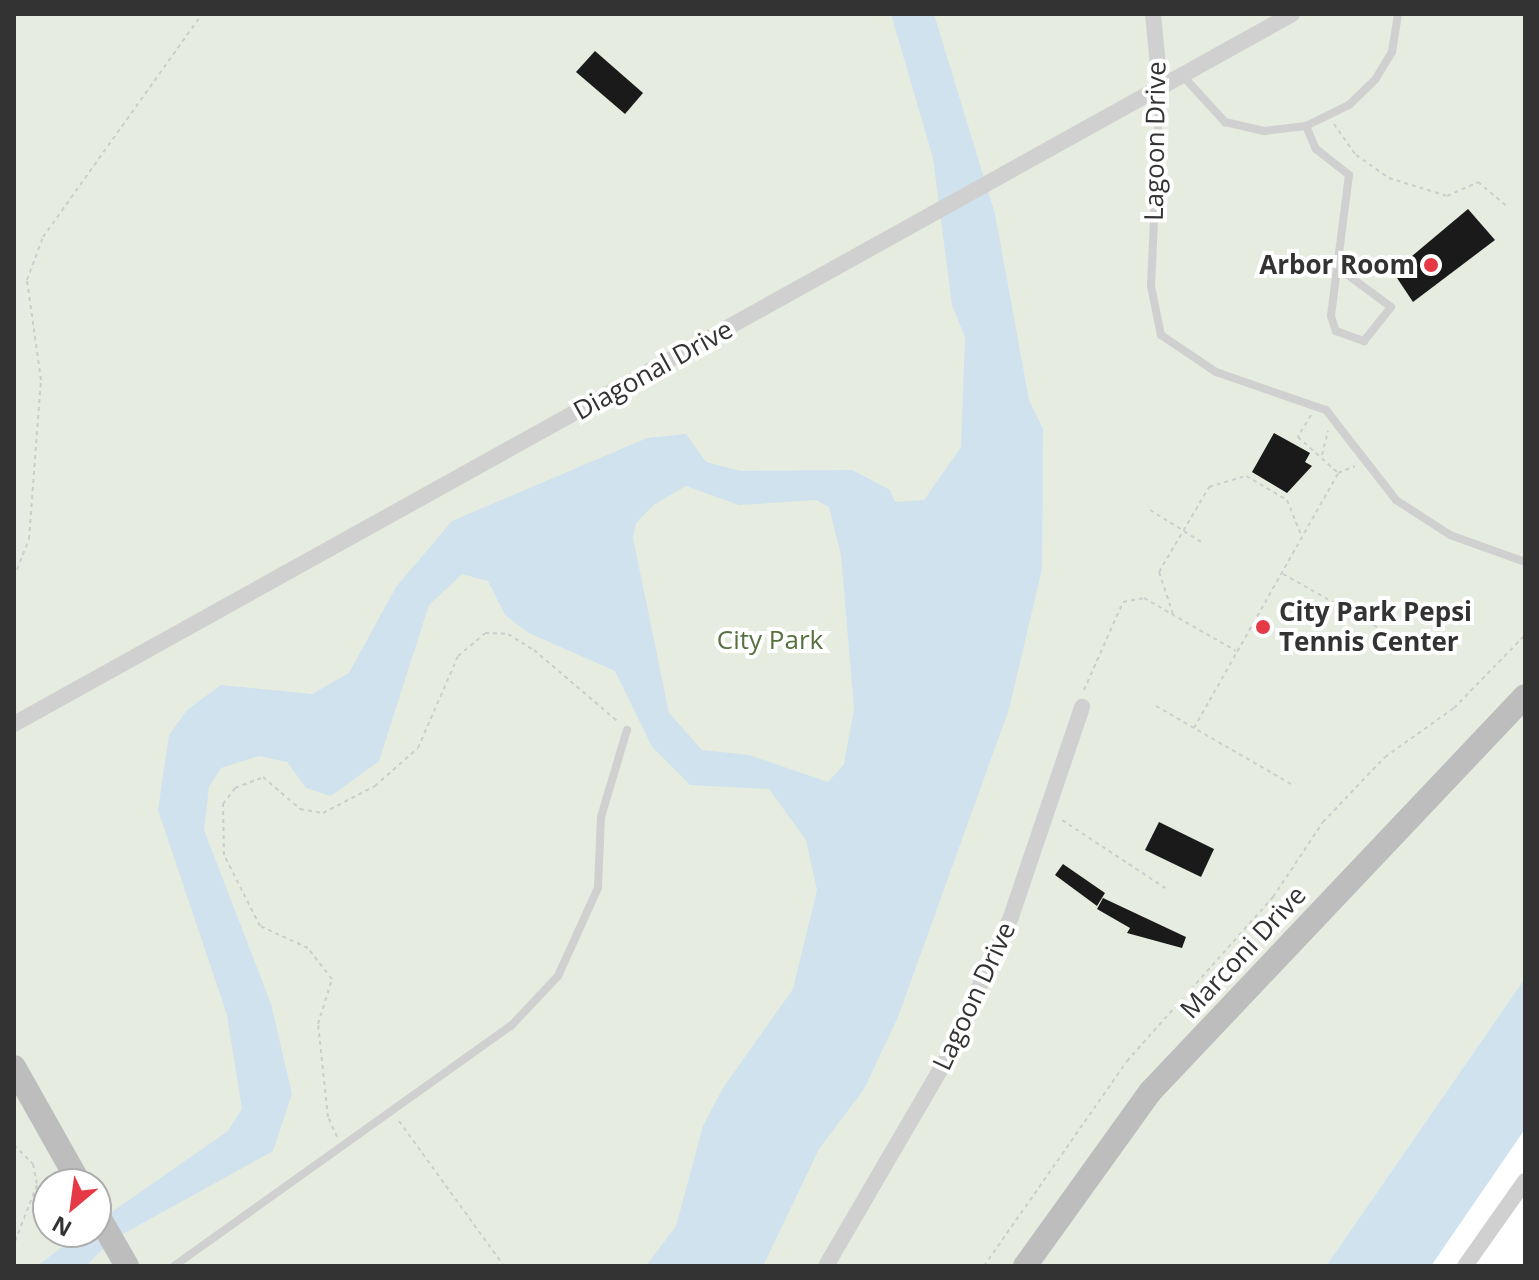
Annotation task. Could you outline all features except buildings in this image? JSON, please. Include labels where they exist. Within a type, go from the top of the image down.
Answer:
[{"type":"street","name":"Lagoon Drive","points":[[1153,14],[1160,87]]},
{"type":"street","name":"Diagonal Drive","points":[[14,724],[1292,14]]},
{"type":"street","name":"Marconi Drive","points":[[1025,1266],[1150,1092],[1525,696]]},
{"type":"street","name":"Lagoon Drive","points":[[826,1266],[947,1058],[1050,812],[1082,707]]},
{"type":"street","points":[[14,1067],[71,1168]]},
{"type":"street","points":[[1465,1266],[1525,1181]]},
{"type":"street","points":[[112,1240],[122,1258]]},
{"type":"lane","points":[[1182,75],[1225,122],[1264,131],[1306,126],[1329,117],[1383,70],[1398,14]]},
{"type":"lane","name":"Lagoon Drive","points":[[1160,87],[1152,269],[1154,313],[1170,345],[1216,372],[1326,410],[1405,507],[1450,535],[1525,562]]},
{"type":"lane","points":[[1306,126],[1316,149],[1349,175],[1337,267],[1336,331],[1364,341],[1391,307],[1337,267]]},
{"type":"lane","points":[[174,1266],[511,1026],[558,976],[598,888],[601,817],[627,730]]},
{"type":"path","points":[[14,577],[29,539],[41,380],[27,280],[43,237],[202,14]]},
{"type":"path","points":[[1329,117],[1356,155],[1389,178],[1447,196],[1478,182],[1507,206]]},
{"type":"path","points":[[1320,416],[1313,411],[1298,437],[1322,455],[1338,473]]},
{"type":"path","points":[[1322,455],[1332,426],[1325,420]]},
{"type":"path","points":[[1194,728],[1338,473],[1356,465]]},
{"type":"path","points":[[1173,614],[1159,572],[1209,487],[1246,476],[1287,500],[1302,537]]},
{"type":"path","points":[[1150,510],[1203,543]]},
{"type":"path","points":[[1282,573],[1384,631]]},
{"type":"path","points":[[1082,707],[1097,648],[1123,602],[1144,598],[1237,652]]},
{"type":"path","points":[[339,1150],[318,1024],[332,979],[308,948],[260,926],[224,855],[223,804],[235,788],[263,777],[300,809],[323,813],[375,786],[418,748],[458,656],[485,633],[508,634],[534,650],[627,730]]},
{"type":"path","points":[[984,1266],[1127,1061],[1246,930],[1323,822],[1385,757],[1454,708],[1525,635]]},
{"type":"path","points":[[1156,706],[1293,785]]},
{"type":"path","points":[[1050,812],[1168,890]]},
{"type":"path","points":[[392,1110],[504,1266]]},
{"type":"path","points":[[14,1145],[33,1164],[37,1185],[14,1244]]},
{"type":"path","points":[[33,1164],[43,1158]]},
{"type":"green space","name":"City Park","points":[[14,14],[1525,14],[1525,978],[1326,1266],[14,1266]]},
{"type":"water","points":[[891,14],[934,14],[995,214],[1029,400],[1043,429],[1042,569],[1009,709],[898,1017],[864,1089],[819,1149],[763,1266],[646,1266],[676,1226],[703,1126],[723,1088],[793,989],[817,890],[806,840],[769,789],[690,785],[652,747],[615,671],[529,633],[505,615],[488,581],[462,574],[429,605],[379,761],[331,796],[306,788],[287,762],[259,756],[221,768],[209,787],[204,830],[271,1004],[292,1094],[273,1151],[112,1240],[112,1212],[228,1131],[242,1109],[227,1015],[158,810],[169,735],[187,710],[221,685],[312,694],[349,673],[396,587],[452,521],[647,438],[686,434],[706,462],[741,471],[852,470],[890,490],[895,502],[924,500],[961,447],[965,337],[952,305],[933,158]],"holes":[[[686,486],[739,505],[816,500],[829,507],[841,555],[854,709],[844,764],[828,782],[749,755],[702,750],[669,713],[633,538],[636,523],[655,504]]]},
{"type":"water","points":[[1525,978],[1525,1129],[1431,1266],[1326,1266]]},
{"type":"water","points":[[61,1248],[104,1248],[86,1266],[37,1266]]},
{"type":"place","name":"Arbor Room","points":[[1431,265]]},
{"type":"place","name":"City Park Pepsi Tennis Center","points":[[1263,627]]}]
